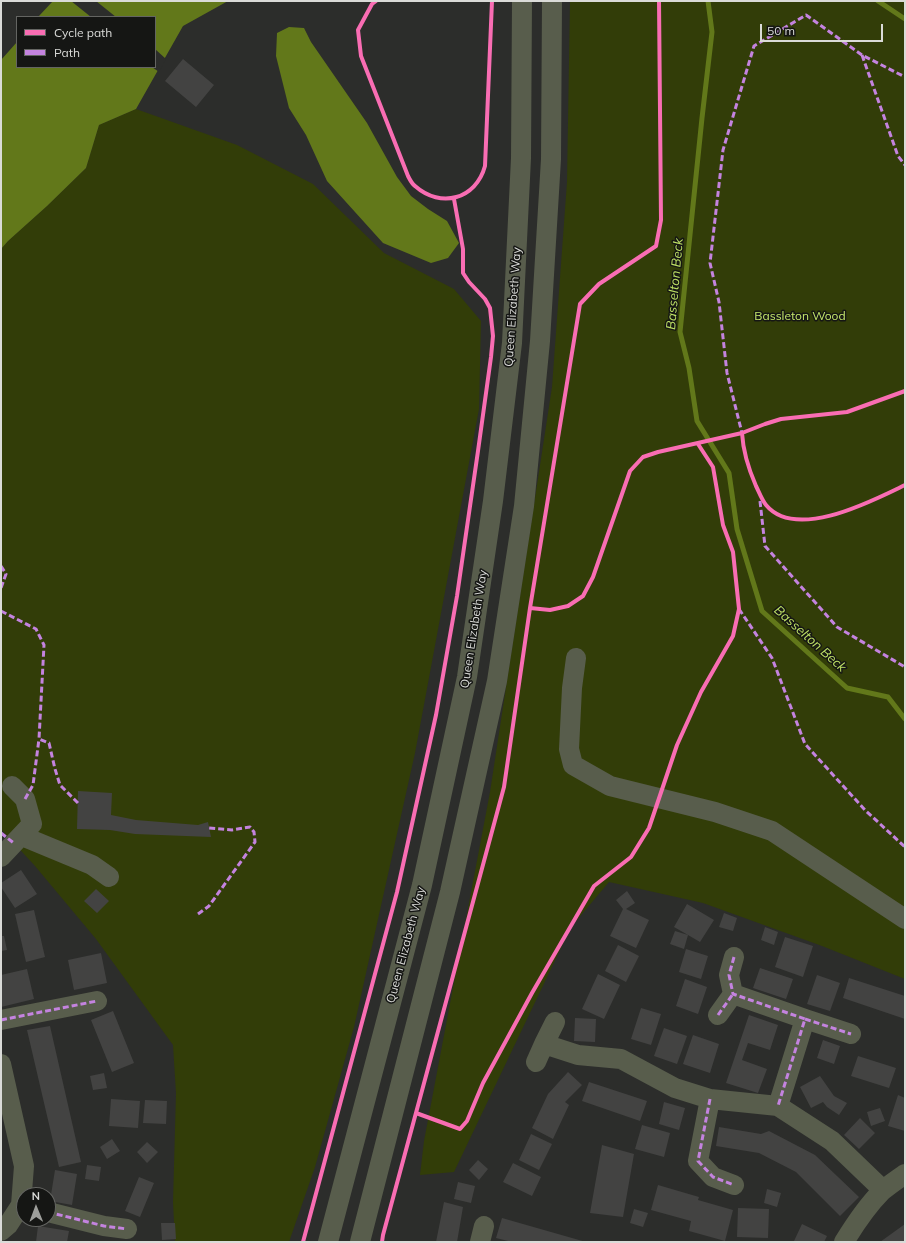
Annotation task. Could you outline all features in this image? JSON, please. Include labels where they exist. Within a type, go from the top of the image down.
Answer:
[{"type":"street","name":"Queen Elizabeth Way","points":[[328,1242],[422,885],[467,677],[493,501],[512,343],[521,158],[522,1]]},
{"type":"street","points":[[360,1242],[450,892],[498,674],[524,506],[540,341],[551,159],[552,1]]},
{"type":"street","points":[[576,658],[572,688],[569,734],[569,749],[573,765],[610,786],[715,812],[772,831],[905,919]]},
{"type":"street","points":[[1,857],[32,824],[25,799],[12,786]]},
{"type":"street","points":[[22,836],[92,865],[109,877]]},
{"type":"street","points":[[734,957],[729,975],[734,994]]},
{"type":"street","points":[[718,1015],[734,994]]},
{"type":"street","points":[[734,994],[851,1034]]},
{"type":"street","points":[[1,1020],[96,1001]]},
{"type":"street","points":[[778,1106],[805,1019]]},
{"type":"street","points":[[555,1022],[540,1053],[621,1058],[675,1088],[710,1099],[778,1106],[832,1141],[883,1190]]},
{"type":"street","points":[[1,1064],[9,1142],[24,1166],[23,1187]]},
{"type":"street","points":[[710,1099],[698,1161],[712,1177],[734,1185]]},
{"type":"street","points":[[844,1242],[856,1223],[883,1190],[905,1174]]},
{"type":"street","points":[[1,1231],[8,1226],[16,1214]]},
{"type":"street","points":[[56,1214],[126,1230]]},
{"type":"green space","name":"Bassleton Wood","points":[[570,1],[905,1],[905,979],[822,946],[703,903],[609,882],[571,927],[454,1172],[420,1175],[424,1141],[490,792],[552,387],[567,182]]},
{"type":"green space","points":[[136,109],[237,145],[313,184],[384,253],[454,289],[481,321],[479,409],[415,753],[354,1027],[315,1167],[289,1242],[175,1242],[173,1202],[176,1093],[173,1045],[96,939],[35,866],[1,829],[1,249],[86,168],[99,125]]},
{"type":"shaded area","points":[[53,1],[228,1],[183,26],[136,109],[99,125],[86,168],[1,249],[1,60],[16,43],[16,68],[156,68],[156,16],[39,16]]},
{"type":"shaded area","points":[[289,27],[304,28],[311,42],[367,123],[397,177],[411,196],[447,221],[459,243],[448,258],[431,263],[383,243],[327,181],[306,135],[289,108],[276,56],[277,33]]},
{"type":"pier","points":[[71,1],[96,1],[115,16],[90,16]]},
{"type":"pier","points":[[156,50],[166,59],[159,72],[153,68],[156,68]]},
{"type":"building","points":[[183,59],[214,85],[196,107],[165,81]]},
{"type":"building","points":[[78,791],[112,793],[111,815],[136,820],[198,825],[208,822],[211,837],[135,834],[110,830],[77,829]]},
{"type":"building","points":[[21,870],[37,894],[15,908],[1,887],[1,883]]},
{"type":"building","points":[[96,889],[109,901],[97,913],[84,901]]},
{"type":"building","points":[[627,891],[635,903],[626,909],[649,920],[636,948],[610,936],[623,909],[616,900]]},
{"type":"building","points":[[687,904],[714,920],[700,942],[674,927]]},
{"type":"building","points":[[34,910],[45,957],[26,962],[15,914]]},
{"type":"building","points":[[724,913],[737,918],[733,931],[719,927]]},
{"type":"building","points":[[765,927],[778,932],[774,945],[761,940]]},
{"type":"building","points":[[675,931],[688,935],[684,949],[670,944]]},
{"type":"building","points":[[1,936],[4,936],[7,950],[1,951]]},
{"type":"building","points":[[785,937],[813,946],[803,977],[775,967]]},
{"type":"building","points":[[618,945],[639,956],[626,982],[605,971]]},
{"type":"building","points":[[686,949],[708,956],[701,979],[679,972]]},
{"type":"building","points":[[101,953],[107,983],[74,990],[68,960]]},
{"type":"building","points":[[760,968],[793,979],[786,999],[753,988]]},
{"type":"building","points":[[27,969],[34,999],[1,1007],[1,975]]},
{"type":"building","points":[[598,974],[620,985],[604,1019],[582,1009]]},
{"type":"building","points":[[817,975],[840,983],[830,1011],[807,1004]]},
{"type":"building","points":[[849,978],[905,996],[905,1019],[843,998]]},
{"type":"building","points":[[685,979],[707,987],[698,1014],[676,1006]]},
{"type":"building","points":[[641,1008],[661,1014],[651,1045],[631,1039]]},
{"type":"building","points":[[113,1011],[134,1063],[112,1072],[91,1020]]},
{"type":"building","points":[[749,1015],[778,1025],[770,1050],[748,1043],[742,1060],[767,1069],[758,1093],[726,1083]]},
{"type":"building","points":[[575,1018],[596,1019],[595,1042],[574,1041]]},
{"type":"building","points":[[50,1026],[81,1162],[59,1167],[27,1030]]},
{"type":"building","points":[[664,1028],[687,1036],[677,1064],[654,1056]]},
{"type":"building","points":[[693,1035],[719,1044],[710,1073],[683,1064]]},
{"type":"building","points":[[823,1040],[840,1046],[834,1064],[817,1058]]},
{"type":"building","points":[[858,1056],[896,1068],[889,1088],[851,1076]]},
{"type":"building","points":[[568,1072],[582,1085],[565,1102],[569,1105],[553,1139],[532,1128],[548,1094]]},
{"type":"building","points":[[104,1073],[107,1088],[93,1090],[90,1076]]},
{"type":"building","points":[[820,1076],[834,1096],[847,1103],[839,1115],[827,1107],[823,1102],[811,1108],[800,1087]]},
{"type":"building","points":[[589,1082],[647,1101],[640,1121],[582,1101]]},
{"type":"building","points":[[898,1095],[905,1098],[905,1131],[888,1126]]},
{"type":"building","points":[[111,1099],[140,1101],[138,1128],[109,1126]]},
{"type":"building","points":[[145,1100],[167,1101],[166,1124],[143,1123]]},
{"type":"building","points":[[664,1102],[685,1108],[679,1130],[659,1124]]},
{"type":"building","points":[[880,1108],[885,1121],[871,1126],[867,1112]]},
{"type":"building","points":[[860,1118],[875,1133],[859,1149],[844,1135]]},
{"type":"building","points":[[642,1125],[670,1133],[664,1157],[635,1149]]},
{"type":"building","points":[[719,1127],[761,1134],[769,1131],[815,1155],[859,1197],[840,1216],[796,1172],[759,1153],[716,1146]]},
{"type":"building","points":[[531,1134],[552,1144],[539,1170],[519,1160]]},
{"type":"building","points":[[112,1139],[120,1151],[107,1159],[100,1147]]},
{"type":"building","points":[[147,1142],[158,1152],[147,1163],[137,1152]]},
{"type":"building","points":[[602,1145],[634,1154],[623,1217],[590,1213]]},
{"type":"building","points":[[478,1160],[488,1169],[479,1180],[469,1170]]},
{"type":"building","points":[[513,1163],[541,1177],[532,1196],[503,1182]]},
{"type":"building","points":[[87,1165],[101,1167],[99,1181],[85,1179]]},
{"type":"building","points":[[55,1170],[77,1174],[72,1205],[56,1202],[56,1187],[52,1187]]},
{"type":"building","points":[[139,1177],[154,1183],[140,1217],[125,1211]]},
{"type":"building","points":[[458,1182],[475,1186],[471,1203],[454,1199]]},
{"type":"building","points":[[658,1185],[699,1197],[698,1200],[733,1210],[725,1241],[689,1231],[691,1221],[651,1210]]},
{"type":"building","points":[[767,1189],[781,1193],[777,1207],[764,1203]]},
{"type":"building","points":[[444,1202],[463,1207],[457,1242],[436,1242]]},
{"type":"building","points":[[738,1208],[769,1209],[768,1238],[737,1237]]},
{"type":"building","points":[[634,1209],[648,1213],[643,1227],[630,1223]]},
{"type":"building","points":[[502,1218],[586,1242],[512,1242],[496,1238]]},
{"type":"building","points":[[161,1223],[175,1223],[176,1239],[162,1240]]},
{"type":"building","points":[[802,1224],[827,1236],[824,1242],[794,1241]]},
{"type":"building","points":[[905,1224],[905,1242],[880,1242]]},
{"type":"building","points":[[38,1227],[69,1231],[67,1242],[36,1242]]},
{"type":"waterway","name":"Basselton Beck","points":[[708,1],[712,32],[680,332],[689,368],[697,421],[729,473],[737,529],[762,611],[847,688],[888,697],[905,719]]},
{"type":"waterway","name":"Basselton Beck","points":[[878,1],[905,19]]},
{"type":"marked path","points":[[745,432],[742,433],[727,373],[719,302],[710,263],[723,150],[754,46],[806,15],[862,55],[905,77]]},
{"type":"marked path","points":[[862,55],[898,156],[905,165]]},
{"type":"marked path","points":[[760,501],[765,546],[837,627],[905,667]]},
{"type":"marked path","points":[[1,566],[6,574],[1,588]]},
{"type":"marked path","points":[[739,609],[772,658],[805,744],[865,810],[905,847]]},
{"type":"marked path","points":[[1,611],[36,629],[44,645],[39,739],[49,743],[60,785],[78,803]]},
{"type":"marked path","points":[[25,799],[33,785],[39,739]]},
{"type":"marked path","points":[[198,914],[209,906],[255,842],[254,832],[250,827],[232,830],[209,828]]},
{"type":"marked path","points":[[1,833],[15,844]]},
{"type":"marked path","points":[[734,957],[729,975],[733,994],[805,1019],[778,1106]]},
{"type":"marked path","points":[[718,1015],[733,994]]},
{"type":"marked path","points":[[1,1020],[97,1001]]},
{"type":"marked path","points":[[805,1019],[851,1034]]},
{"type":"marked path","points":[[710,1099],[698,1161],[713,1177],[734,1185]]},
{"type":"marked path","points":[[56,1214],[104,1226],[127,1229]]},
{"type":"cycle path","points":[[376,1],[372,4],[358,30],[361,56],[410,180],[425,193],[436,197],[446,198],[456,197],[466,193],[474,186],[485,166],[492,1]]},
{"type":"cycle path","points":[[382,1242],[504,787],[530,608],[580,304],[599,284],[656,246],[661,220],[659,1]]},
{"type":"cycle path","points":[[303,1242],[397,892],[436,715],[457,596],[478,451],[493,336],[490,308],[485,299],[469,282],[463,273],[463,249],[454,199]]},
{"type":"cycle path","points":[[530,608],[550,610],[568,606],[583,596],[593,577],[630,471],[643,457],[658,452],[742,433],[781,419],[847,412],[905,391]]},
{"type":"cycle path","points":[[742,433],[747,460],[756,486],[766,505],[779,515],[796,519],[814,519],[854,508],[905,485]]},
{"type":"cycle path","points":[[416,1113],[460,1129],[467,1121],[483,1083],[532,993],[594,886],[631,857],[649,828],[677,745],[701,692],[733,636],[739,609],[733,552],[723,525],[713,467],[698,444]]}]
